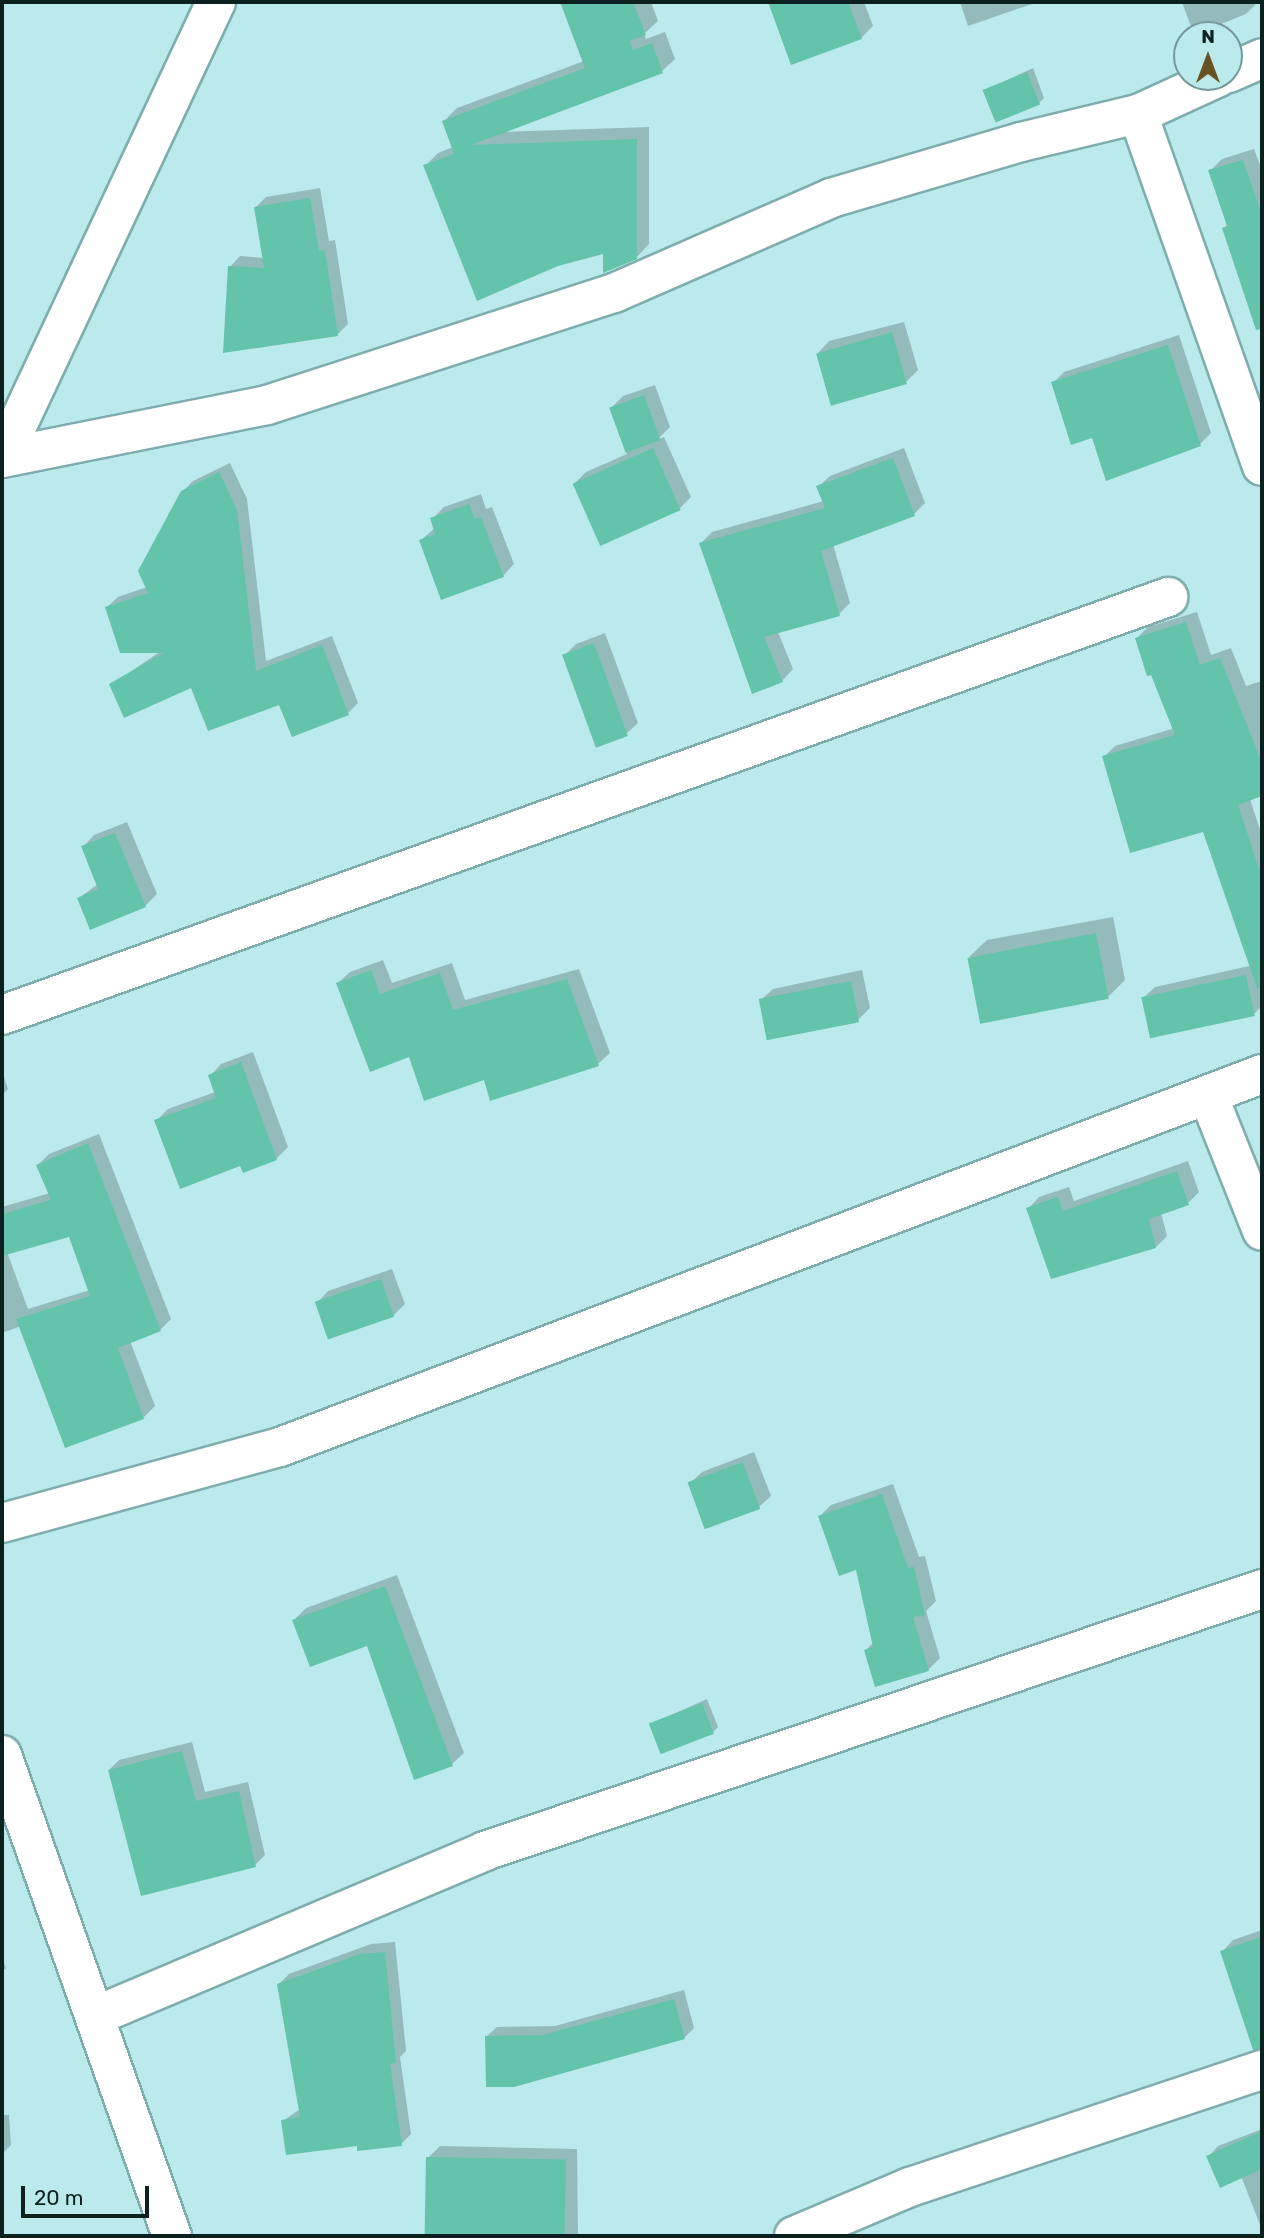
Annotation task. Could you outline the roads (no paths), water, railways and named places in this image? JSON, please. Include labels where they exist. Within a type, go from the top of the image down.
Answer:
[{"type":"street","points":[[2,458],[216,2]]},
{"type":"street","points":[[1243,67],[1262,58]]},
{"type":"street","points":[[2,458],[267,405],[614,293],[831,198],[1021,142],[1138,114],[1188,91]]},
{"type":"street","points":[[1138,114],[1262,466]]},
{"type":"street","points":[[2,1015],[1168,597]]},
{"type":"street","points":[[2,1523],[280,1447],[1262,1074]]},
{"type":"street","points":[[1208,1095],[1262,1231]]},
{"type":"street","points":[[95,2016],[485,1851],[1262,1589]]},
{"type":"street","points":[[2,1755],[172,2236]]},
{"type":"street","points":[[794,2236],[910,2187],[1262,2070]]}]
